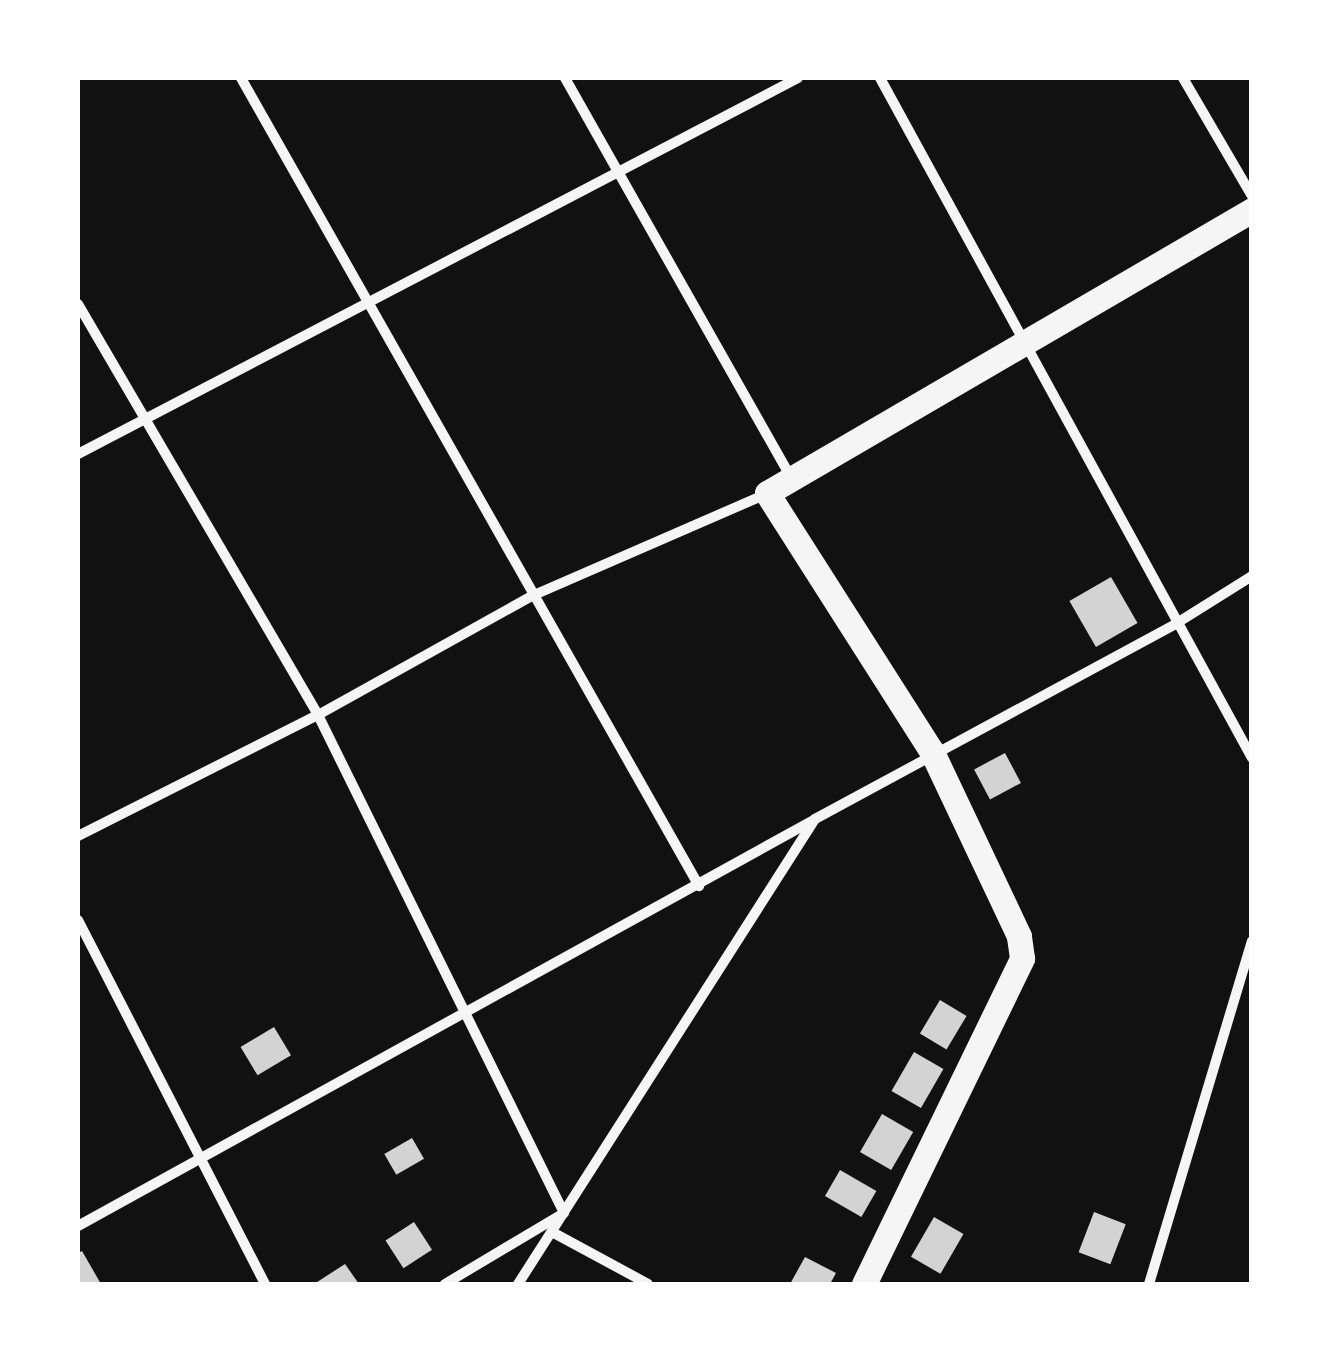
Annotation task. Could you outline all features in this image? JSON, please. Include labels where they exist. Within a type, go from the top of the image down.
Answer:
[{"type":"main road","points":[[864,1284],[1022,958],[1019,936],[932,752],[767,493],[1252,210]]},
{"type":"street","points":[[241,78],[699,886]]},
{"type":"street","points":[[565,78],[792,478]]},
{"type":"street","points":[[78,454],[798,78]]},
{"type":"street","points":[[880,78],[1252,758]]},
{"type":"street","points":[[1183,78],[1252,196]]},
{"type":"street","points":[[78,304],[318,715],[564,1213]]},
{"type":"street","points":[[78,836],[318,715],[534,596],[767,493]]},
{"type":"street","points":[[78,1226],[699,886],[932,752],[1178,623],[1252,576]]},
{"type":"street","points":[[518,1284],[815,819]]},
{"type":"street","points":[[78,920],[265,1284]]},
{"type":"street","points":[[1150,1284],[1252,941]]},
{"type":"street","points":[[446,1284],[564,1213]]},
{"type":"street","points":[[552,1232],[648,1284]]},
{"type":"building","points":[[1111,577],[1138,623],[1096,647],[1069,601]]},
{"type":"building","points":[[1005,753],[1021,783],[990,799],[974,769]]},
{"type":"building","points":[[940,1000],[967,1016],[946,1049],[920,1033]]},
{"type":"building","points":[[274,1027],[291,1055],[258,1075],[241,1047]]},
{"type":"building","points":[[914,1052],[943,1069],[921,1108],[892,1091]]},
{"type":"building","points":[[882,1114],[913,1132],[891,1170],[860,1152]]},
{"type":"building","points":[[412,1138],[424,1159],[396,1175],[384,1154]]},
{"type":"building","points":[[840,1170],[876,1191],[861,1217],[825,1196]]},
{"type":"building","points":[[1094,1212],[1126,1224],[1110,1264],[1079,1252]]},
{"type":"building","points":[[934,1217],[963,1234],[940,1274],[911,1257]]},
{"type":"building","points":[[414,1222],[432,1250],[403,1268],[385,1241]]},
{"type":"building","points":[[82,1251],[101,1284],[78,1284],[78,1253]]},
{"type":"building","points":[[805,1257],[836,1273],[830,1284],[790,1284]]},
{"type":"building","points":[[345,1264],[359,1284],[314,1284]]}]
